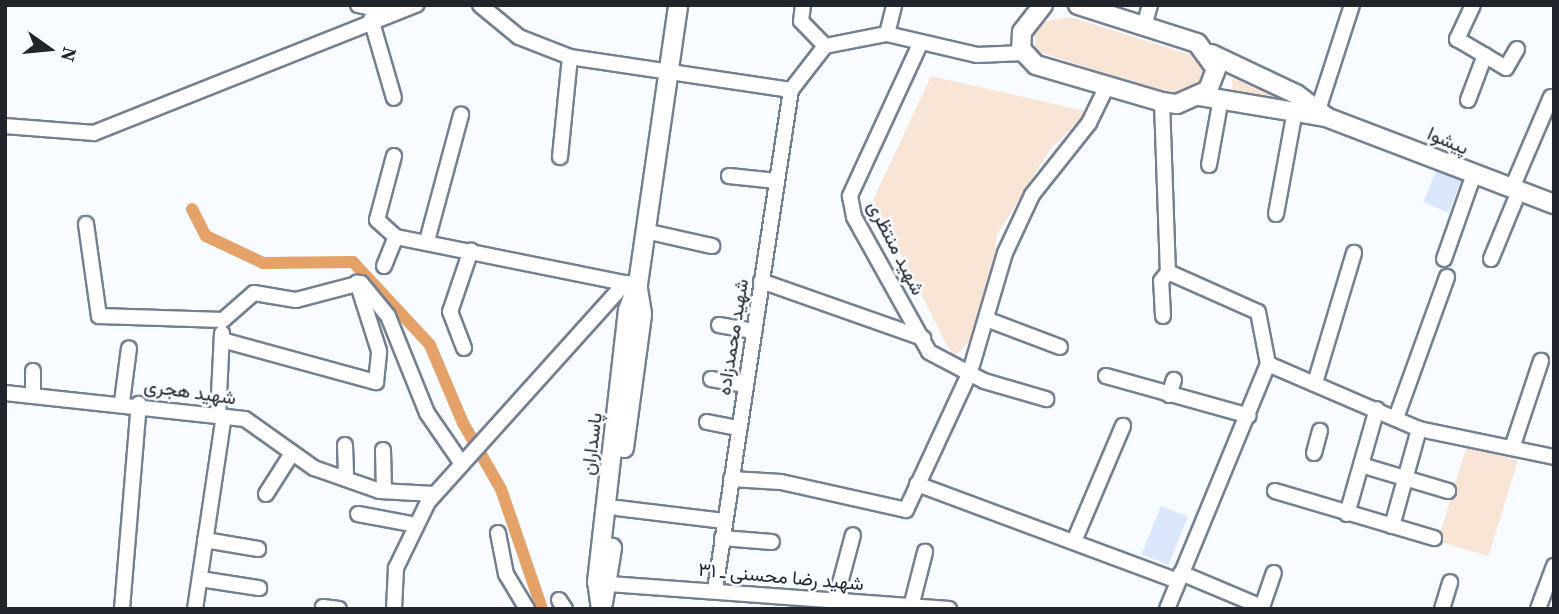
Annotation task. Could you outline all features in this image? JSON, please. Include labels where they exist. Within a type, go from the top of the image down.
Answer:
[{"type":"street","points":[[358,5],[390,12]]},
{"type":"street","points":[[5,126],[94,133],[334,42],[371,19],[416,5]]},
{"type":"street","points":[[480,5],[519,37],[570,57],[667,69],[790,90],[825,46],[887,34],[1006,58],[1024,53]]},
{"type":"street","name":"پاسداران","points":[[601,609],[597,582],[631,284],[645,232],[678,5]]},
{"type":"street","points":[[803,5],[800,21],[825,46]]},
{"type":"street","points":[[887,34],[894,5]]},
{"type":"street","points":[[1042,5],[1022,32],[1024,53],[1036,65],[1162,102],[1200,96],[1294,116],[1322,112]]},
{"type":"street","points":[[1078,5],[1144,26],[1211,54],[1322,112]]},
{"type":"street","points":[[1144,26],[1150,5]]},
{"type":"street","points":[[1322,112],[1352,5]]},
{"type":"street","points":[[1473,5],[1457,38],[1506,68],[1517,49]]},
{"type":"street","points":[[371,19],[394,98]]},
{"type":"street","name":"شهید منتظری","points":[[920,42],[850,196],[854,217],[929,352],[970,372],[1046,399]]},
{"type":"street","points":[[1200,96],[1215,78],[1211,54]]},
{"type":"street","points":[[1468,100],[1485,55]]},
{"type":"street","points":[[560,157],[570,57]]},
{"type":"street","points":[[731,479],[781,482],[906,510],[970,372],[1005,253],[1032,195],[1089,123],[1107,86]]},
{"type":"street","name":"شهید محمدزاده","points":[[715,590],[790,90]]},
{"type":"street","points":[[1491,259],[1551,96]]},
{"type":"street","points":[[1209,165],[1220,99]]},
{"type":"street","points":[[1162,102],[1168,272],[1161,281],[1163,316]]},
{"type":"street","name":"پیشوا","points":[[1322,112],[1554,204]]},
{"type":"street","points":[[427,241],[460,115]]},
{"type":"street","points":[[1276,214],[1294,116]]},
{"type":"street","points":[[394,156],[377,220],[397,237],[631,284]]},
{"type":"street","points":[[1444,259],[1474,174]]},
{"type":"street","points":[[729,176],[777,181]]},
{"type":"street","points":[[86,224],[99,316],[223,320],[254,293],[296,300],[357,282]]},
{"type":"street","points":[[645,232],[712,246]]},
{"type":"street","points":[[384,266],[397,237]]},
{"type":"street","points":[[464,348],[450,312],[471,250]]},
{"type":"street","points":[[1315,383],[1354,253]]},
{"type":"street","points":[[1167,609],[1249,416],[1268,364],[1258,312],[1168,272]]},
{"type":"street","points":[[1396,418],[1447,277]]},
{"type":"street","points":[[761,281],[923,338]]},
{"type":"street","points":[[222,340],[376,382],[379,351],[357,282]]},
{"type":"street","points":[[357,282],[388,316],[411,363],[427,413],[463,458]]},
{"type":"street","points":[[394,609],[396,568],[412,524],[463,458],[631,284]]},
{"type":"street","name":"پاسداران","points":[[601,609],[609,584],[642,314],[631,284]]},
{"type":"street","points":[[986,319],[1060,347]]},
{"type":"street","points":[[195,609],[220,415],[223,320]]},
{"type":"street","points":[[719,325],[754,331]]},
{"type":"street","points":[[122,402],[129,348]]},
{"type":"street","points":[[1512,449],[1541,361]]},
{"type":"street","points":[[1268,364],[1419,429],[1554,457]]},
{"type":"street","points":[[33,371],[33,395]]},
{"type":"street","points":[[1106,376],[1249,416]]},
{"type":"street","points":[[710,379],[746,385]]},
{"type":"street","points":[[1169,395],[1174,380]]},
{"type":"street","name":"شهید هجری","points":[[5,393],[122,402],[245,419],[292,453],[346,479],[384,491],[434,494]]},
{"type":"street","points":[[122,609],[139,404]]},
{"type":"street","points":[[1347,514],[1377,409]]},
{"type":"street","points":[[706,422],[739,428]]},
{"type":"street","points":[[1075,539],[1123,426]]},
{"type":"street","points":[[1392,526],[1419,429]]},
{"type":"street","points":[[1314,453],[1320,430]]},
{"type":"street","points":[[345,445],[346,479]]},
{"type":"street","points":[[383,450],[384,491]]},
{"type":"street","points":[[266,494],[292,453]]},
{"type":"street","points":[[1361,465],[1448,491]]},
{"type":"street","points":[[917,484],[1265,608],[1274,573]]},
{"type":"street","points":[[1275,491],[1434,538]]},
{"type":"street","points":[[617,508],[724,521]]},
{"type":"street","points":[[358,514],[412,524]]},
{"type":"street","points":[[498,533],[506,574],[527,609]]},
{"type":"street","points":[[840,604],[853,535]]},
{"type":"street","points":[[722,538],[772,542]]},
{"type":"street","points":[[205,540],[258,549]]},
{"type":"street","points":[[917,605],[925,552]]},
{"type":"street","points":[[1538,609],[1554,566]]},
{"type":"street","points":[[200,579],[259,588]]},
{"type":"street","points":[[1442,609],[1450,582]]},
{"type":"street","name":"شهید رضا محسنی ـ ۳۱","points":[[609,584],[715,590],[840,604],[917,605],[949,609]]},
{"type":"street","points":[[323,607],[339,609]]},
{"type":"shaded area","points":[[1070,17],[1192,55],[1204,65],[1206,75],[1187,93],[1162,92],[1037,51],[1033,31],[1041,22]]},
{"type":"shaded area","points":[[1241,75],[1308,112],[1232,96],[1232,79]]},
{"type":"shaded area","points":[[931,76],[1089,112],[1051,148],[997,235],[986,326],[953,357],[873,200]]},
{"type":"shaded area","points":[[1467,445],[1518,460],[1488,556],[1438,541]]},
{"type":"building","points":[[1436,171],[1461,181],[1448,213],[1423,203]]},
{"type":"building","points":[[1161,506],[1188,517],[1168,565],[1142,554]]},
{"type":"waterway","points":[[192,209],[206,236],[263,263],[353,262],[430,345],[463,423],[501,489],[542,609]]}]
